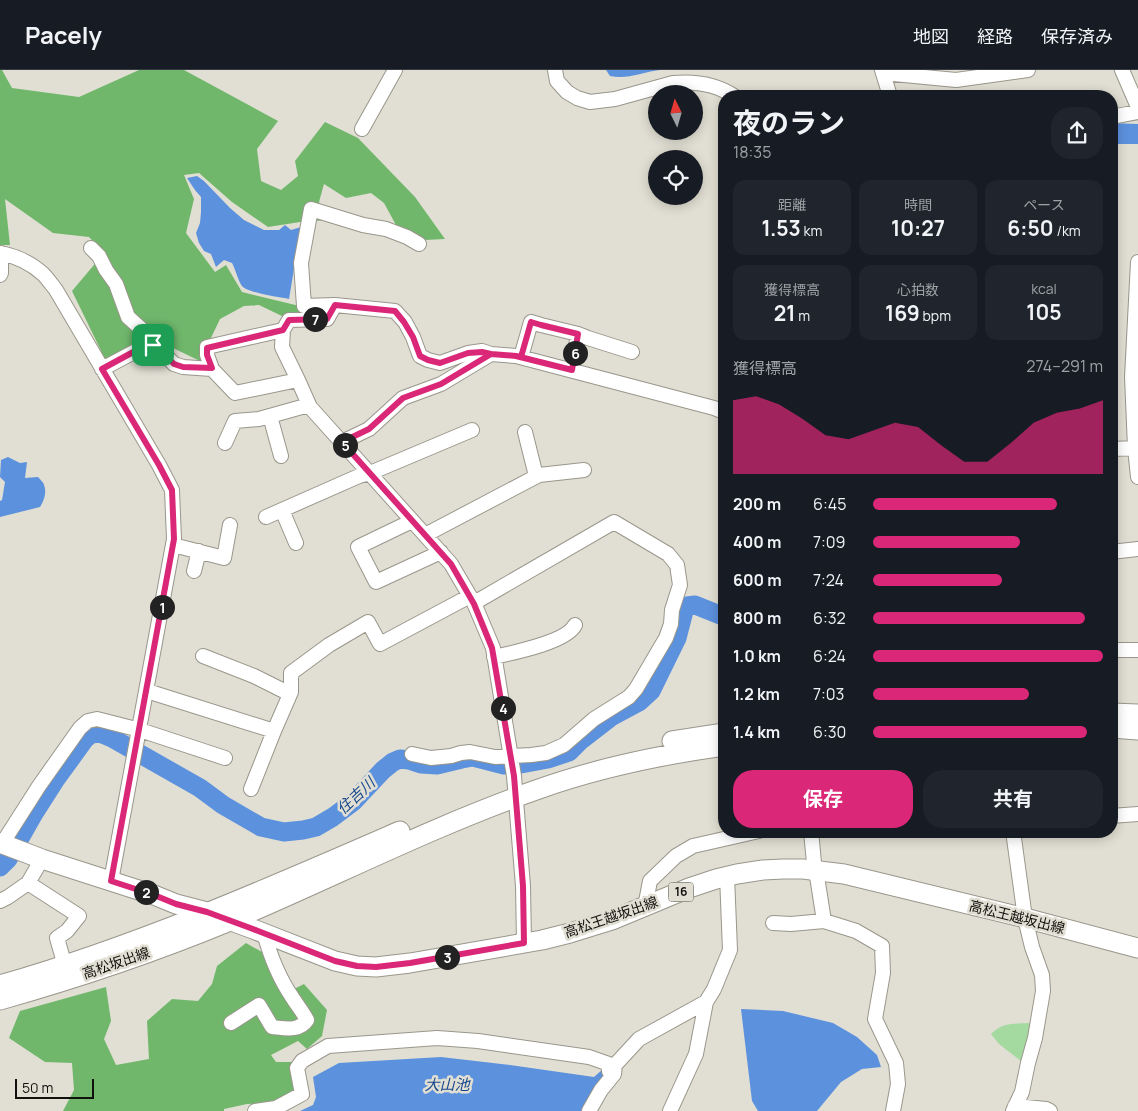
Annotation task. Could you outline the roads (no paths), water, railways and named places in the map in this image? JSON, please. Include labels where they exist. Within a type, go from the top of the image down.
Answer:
[{"type":"main road","points":[[1118,713],[1138,714]]},
{"type":"main road","points":[[1118,729],[1138,730]]},
{"type":"main road","points":[[207,912],[429,819],[513,774],[583,762],[634,749],[718,733]]},
{"type":"main road","points":[[513,774],[536,790],[594,772],[636,762],[718,747]]},
{"type":"main road","points":[[230,921],[434,830],[513,774]]},
{"type":"main road","name":"高松王越坂出線","points":[[6,846],[176,904],[207,912],[335,961],[357,966],[376,967],[410,963],[570,933],[592,927],[716,879],[763,870],[803,868],[844,874],[1025,918],[1138,948]]},
{"type":"main road","name":"高松坂出線","points":[[0,985],[65,966],[159,932],[207,912]]},
{"type":"main road","name":"高松坂出線","points":[[0,1000],[113,965],[230,921]]},
{"type":"street","points":[[362,129],[395,70]]},
{"type":"street","points":[[555,70],[557,81],[567,92],[577,98],[590,102],[615,99],[682,82],[709,85],[725,90]]},
{"type":"street","points":[[888,90],[883,72],[956,80],[1028,70]]},
{"type":"street","points":[[1122,70],[1138,107]]},
{"type":"street","points":[[1118,116],[1138,112]]},
{"type":"street","points":[[419,244],[407,236],[386,229],[363,225],[311,209],[301,263],[304,306],[335,305],[395,311],[413,337],[420,356],[428,360],[440,363],[468,353],[482,352],[516,356],[718,410]]},
{"type":"street","points":[[90,248],[99,256],[116,284],[128,317],[149,336],[153,345]]},
{"type":"street","points":[[0,275],[1,253],[12,255],[45,275],[56,290],[172,490],[174,539],[111,881]]},
{"type":"street","points":[[1138,262],[1132,377],[1138,477]]},
{"type":"street","points":[[335,305],[327,319],[289,320],[283,330],[282,347],[309,405],[451,564],[472,600],[492,648],[513,774],[523,886],[524,943]]},
{"type":"street","points":[[521,357],[531,322],[578,334],[632,352]]},
{"type":"street","points":[[283,330],[207,348],[207,355],[212,368],[235,393],[298,380]]},
{"type":"street","points":[[572,370],[578,334]]},
{"type":"street","points":[[102,369],[148,344],[156,346],[174,364],[183,367],[212,368]]},
{"type":"street","points":[[342,442],[369,429],[403,398],[441,384],[491,354]]},
{"type":"street","points":[[225,443],[235,421],[259,419],[309,405]]},
{"type":"street","points":[[270,416],[281,456]]},
{"type":"street","points":[[266,517],[359,476],[472,430]]},
{"type":"street","points":[[525,432],[536,476]]},
{"type":"street","points":[[1118,449],[1136,448]]},
{"type":"street","points":[[425,535],[536,476],[584,470]]},
{"type":"street","points":[[282,510],[296,543]]},
{"type":"street","points":[[412,520],[358,548],[376,582],[441,552]]},
{"type":"street","points":[[251,790],[290,694],[290,673],[329,645],[368,622],[380,644],[472,600],[614,522],[668,554],[677,565],[680,585],[666,638],[636,689],[629,697],[594,719],[564,745],[546,753],[531,755],[513,774]]},
{"type":"street","points":[[173,545],[224,558],[230,525]]},
{"type":"street","points":[[1118,551],[1138,549]]},
{"type":"street","points":[[194,571],[199,551]]},
{"type":"street","points":[[494,657],[550,642],[572,630],[574,625]]},
{"type":"street","points":[[1118,650],[1138,650]]},
{"type":"street","points":[[202,656],[254,676],[290,694]]},
{"type":"street","points":[[147,691],[274,731]]},
{"type":"street","points":[[6,846],[39,786],[80,728],[88,721],[97,719],[140,730],[225,758]]},
{"type":"street","points":[[412,754],[431,758],[470,752],[495,757],[513,774]]},
{"type":"street","points":[[1118,815],[1138,814]]},
{"type":"street","points":[[644,907],[650,881],[676,856],[693,846],[728,838]]},
{"type":"street","points":[[812,838],[824,920]]},
{"type":"street","points":[[1014,838],[1025,918],[1032,947],[1042,975],[1043,992],[1035,1038],[1022,1092],[1014,1109],[1046,1109],[1050,1111]]},
{"type":"street","points":[[0,901],[8,898],[28,883],[42,859]]},
{"type":"street","points":[[670,1111],[696,1054],[706,1002],[714,989],[730,950],[727,876]]},
{"type":"street","points":[[28,883],[79,916],[67,931],[57,938],[65,966]]},
{"type":"street","points":[[773,922],[791,924],[824,920],[856,931],[882,946],[883,973],[875,1019],[896,1063],[898,1084],[892,1111]]},
{"type":"street","points":[[231,1023],[259,1005],[272,1026],[295,1028],[304,1025],[307,1020],[292,997],[270,955],[264,933]]},
{"type":"street","points":[[589,1111],[601,1090],[614,1074],[615,1065],[639,1039],[706,1002]]},
{"type":"street","points":[[255,1111],[277,1109],[302,1094],[298,1068],[302,1061],[328,1046],[437,1038],[478,1040],[589,1057],[610,1064],[609,1071],[614,1074]]},
{"type":"water","points":[[606,70],[660,70],[616,77],[610,76]]},
{"type":"water","points":[[1118,123],[1138,124],[1138,144],[1118,144]]},
{"type":"water","points":[[197,176],[244,220],[264,230],[279,230],[285,225],[291,230],[301,227],[289,299],[257,293],[245,288],[242,286],[232,263],[224,260],[216,267],[211,254],[204,251],[196,233],[200,223],[201,197],[187,178]]},
{"type":"water","points":[[8,457],[20,463],[27,462],[25,478],[38,477],[44,484],[45,493],[40,507],[0,517],[0,501],[2,500],[5,482],[0,477],[1,460]]},
{"type":"water","points":[[741,1009],[783,1011],[833,1023],[857,1037],[877,1055],[881,1067],[862,1069],[841,1082],[817,1111],[758,1111],[752,1101]]},
{"type":"water","name":"大山池","points":[[441,1057],[594,1077],[603,1069],[607,1073],[584,1111],[300,1111],[313,1105],[316,1097],[313,1077],[339,1063]]},
{"type":"waterway","name":"住吉川","points":[[0,867],[8,859],[56,779],[85,739],[91,734],[100,733],[112,738],[200,788],[223,805],[261,827],[284,832],[303,830],[316,827],[333,817],[353,802],[383,770],[400,759],[421,764],[437,765],[473,757],[504,765],[548,759],[569,752],[611,717],[639,702],[651,691],[677,638],[687,606],[695,605],[718,614]]}]
